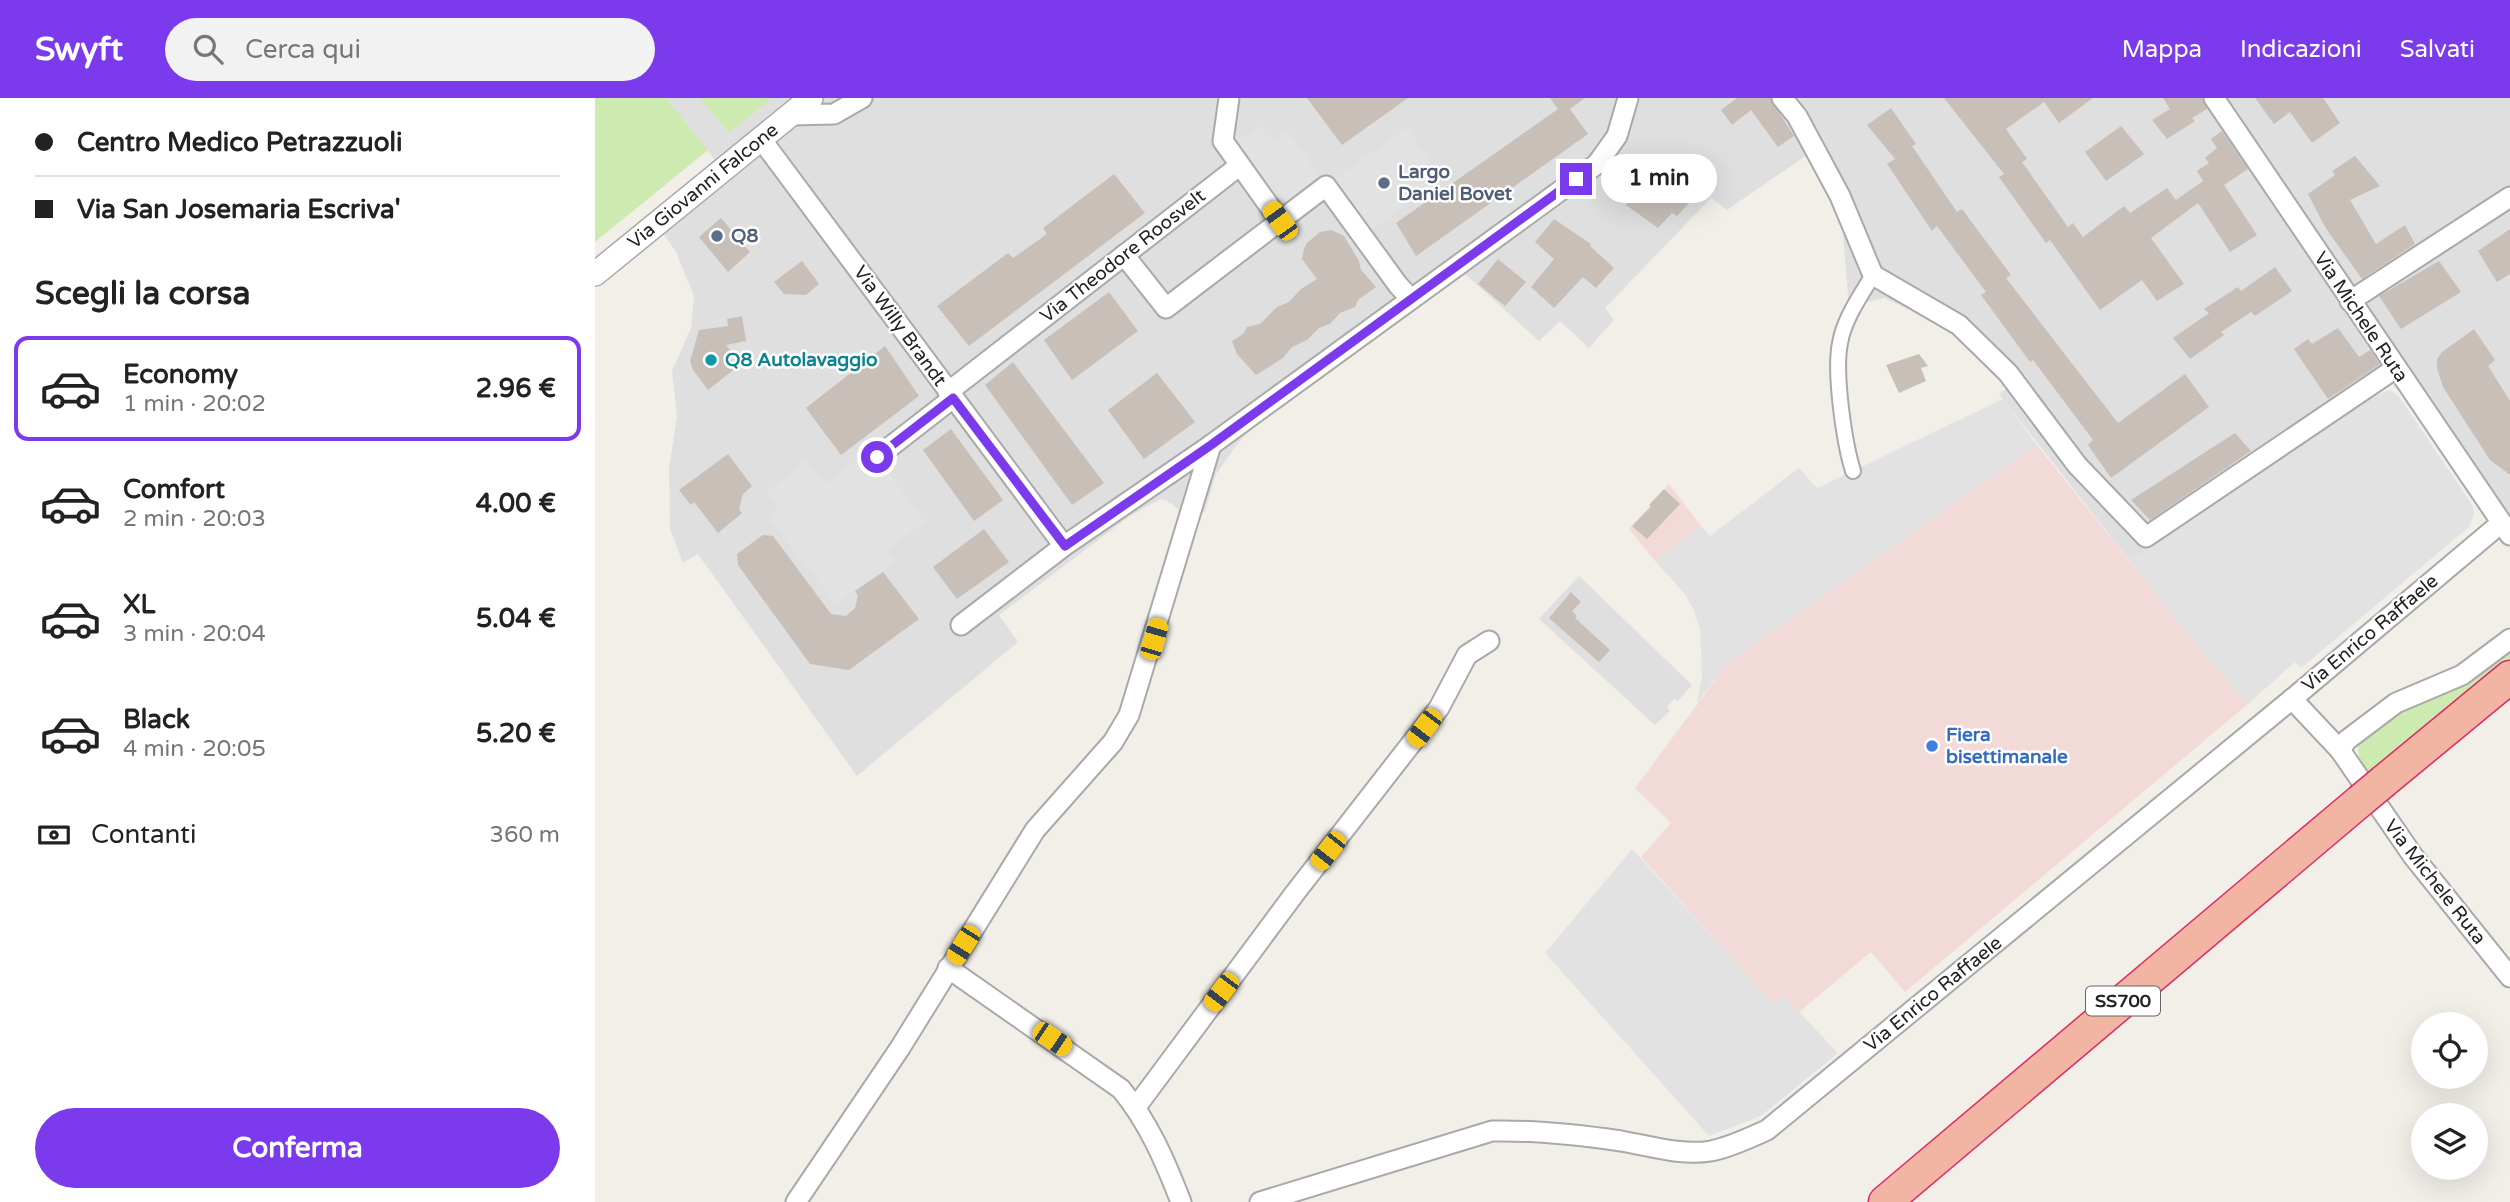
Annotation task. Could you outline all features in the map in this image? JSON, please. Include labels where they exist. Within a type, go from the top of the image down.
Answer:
[{"type":"highway","name":"SS700","points":[[1885,1202],[2510,677]]},
{"type":"street","name":"Via Giovanni Falcone","points":[[595,274],[811,98]]},
{"type":"street","points":[[791,115],[834,114],[862,98]]},
{"type":"street","points":[[1229,98],[1223,141],[1280,221]]},
{"type":"street","points":[[961,625],[1065,546],[1211,445],[1597,164],[1616,136],[1628,98]]},
{"type":"street","points":[[1782,98],[1797,116],[1840,196],[1873,275],[1959,326],[1999,363],[2077,465],[2146,537],[2396,368]]},
{"type":"street","name":"Via Michele Ruta","points":[[2216,99],[2505,529]]},
{"type":"street","name":"Via Willy Brandt","points":[[761,139],[1065,546]]},
{"type":"street","name":"Via Theodore Roosvelt","points":[[877,457],[1124,255],[1239,166]]},
{"type":"street","points":[[1124,255],[1166,308],[1326,186],[1411,299]]},
{"type":"street","points":[[2350,300],[2510,197]]},
{"type":"street","points":[[1853,471],[1845,445],[1839,344],[1845,326],[1873,275]]},
{"type":"street","points":[[796,1202],[900,1048],[1035,830],[1113,742],[1129,715],[1211,445]]},
{"type":"street","name":"Via Enrico Raffaele","points":[[1260,1202],[1372,1169],[1467,1136],[1492,1131],[1516,1130],[1688,1152],[1710,1151],[1734,1145],[1767,1130],[2292,699],[2505,529]]},
{"type":"street","points":[[2340,750],[2347,740],[2396,704],[2462,675],[2510,639]]},
{"type":"street","points":[[1136,1107],[1295,893],[1439,708],[1467,655],[1489,641]]},
{"type":"street","name":"Via Michele Ruta","points":[[2292,699],[2340,750],[2413,856],[2510,977]]},
{"type":"street","points":[[2262,724],[2299,719],[2320,729]]},
{"type":"street","points":[[948,968],[1121,1089],[1136,1107],[1160,1148],[1181,1202]]},
{"type":"shaded area","points":[[666,98],[2510,98],[2510,517],[2408,373],[2130,561],[1999,394],[2009,387],[1974,351],[1947,327],[1884,298],[1849,307],[1843,233],[1837,198],[1810,153],[1727,210],[1711,198],[1605,308],[1614,320],[1589,348],[1560,321],[1539,341],[1464,273],[1263,417],[1239,442],[1216,474],[1205,511],[1184,525],[1180,511],[1161,499],[1130,516],[999,615],[1018,642],[857,776],[698,554],[683,563],[670,529],[669,468],[677,416],[672,371],[691,328],[694,296],[676,252],[657,224],[723,170]]},
{"type":"shaded area","points":[[1260,126],[1272,141],[1288,132],[1326,185],[1407,128],[1442,180],[1361,236],[1326,186],[1280,221],[1223,141],[1232,132],[1244,137]]},
{"type":"shaded area","points":[[2390,390],[2399,397],[2473,506],[2474,515],[2469,527],[2301,668],[2295,662],[2248,704],[2207,658],[2130,561],[2376,395]]},
{"type":"shaded area","points":[[2003,399],[2037,445],[1728,663],[1697,703],[1702,676],[1700,629],[1685,594],[1655,561],[1701,526],[1710,536],[1799,468],[1817,488]]},
{"type":"shaded area","name":"Fiera bisettimanale","points":[[2037,445],[2207,658],[2248,704],[1905,992],[1871,952],[1798,1013],[1784,997],[1774,1005],[1641,857],[1671,823],[1635,788],[1728,663]]},
{"type":"shaded area","points":[[871,449],[925,522],[888,549],[897,561],[836,604],[768,517],[778,509],[766,493],[806,460],[826,484]]},
{"type":"shaded area","points":[[1669,484],[1701,526],[1655,561],[1629,529]]},
{"type":"shaded area","points":[[1579,576],[1692,685],[1678,701],[1674,699],[1667,707],[1670,711],[1655,725],[1539,619]]},
{"type":"shaded area","points":[[1632,849],[1774,1004],[1784,996],[1838,1053],[1761,1116],[1709,1136],[1545,953]]},
{"type":"green space","points":[[595,98],[666,98],[708,150],[595,242]]},
{"type":"green space","points":[[700,98],[772,98],[729,133]]},
{"type":"green space","points":[[2510,645],[2510,665],[2371,773],[2366,770],[2359,758],[2358,736]]},
{"type":"building","points":[[1307,98],[1408,98],[1342,145]]},
{"type":"building","points":[[1550,98],[1585,98],[1570,109],[1588,134],[1416,256],[1396,223],[1558,109]]},
{"type":"building","points":[[1737,98],[1770,98],[1794,136],[1778,147],[1751,110],[1732,125],[1721,110]]},
{"type":"building","points":[[1944,98],[2093,98],[2059,123],[2044,102],[2006,129],[2027,159],[2022,162],[2068,227],[2073,223],[2083,237],[2124,206],[2130,213],[2167,188],[2176,200],[2203,181],[2197,171],[2209,163],[2205,158],[2217,148],[2211,139],[2222,131],[2248,169],[2224,185],[2257,235],[2230,252],[2198,203],[2151,238],[2184,284],[2157,301],[2142,280],[2100,310],[2050,240],[2046,243],[1999,177],[2004,174]]},
{"type":"building","points":[[2163,98],[2202,98],[2207,109],[2192,118],[2195,121],[2167,139],[2152,120],[2170,109]]},
{"type":"building","points":[[2255,98],[2323,98],[2340,123],[2312,143],[2290,112],[2274,124]]},
{"type":"building","points":[[1891,108],[1916,144],[1912,146],[1957,212],[1962,209],[2011,275],[2006,278],[2118,423],[2185,374],[2209,407],[2111,478],[2088,445],[2093,440],[2033,360],[2030,362],[1981,295],[1986,292],[1937,226],[1932,231],[1887,164],[1895,159],[1867,125]]},
{"type":"building","points":[[2121,126],[2144,154],[2106,181],[2085,152]]},
{"type":"building","points":[[2355,156],[2380,186],[2350,200],[2376,244],[2405,225],[2415,244],[2362,279],[2325,227],[2308,194],[2335,175],[2332,171]]},
{"type":"building","points":[[1655,170],[1691,201],[1677,216],[1672,213],[1658,228],[1626,205]]},
{"type":"building","points":[[1114,174],[1145,213],[969,346],[937,306],[1008,253],[1013,258],[1047,234],[1043,228]]},
{"type":"building","points":[[721,218],[750,252],[728,272],[699,237]]},
{"type":"building","points":[[1554,219],[1591,244],[1590,246],[1614,268],[1596,288],[1583,277],[1554,308],[1531,287],[1554,259],[1535,242]]},
{"type":"building","points":[[2510,229],[2510,274],[2497,282],[2478,251]]},
{"type":"building","points":[[1331,230],[1344,236],[1359,261],[1361,270],[1376,287],[1358,300],[1355,307],[1340,313],[1330,324],[1319,328],[1307,340],[1292,347],[1283,358],[1256,375],[1237,354],[1232,341],[1243,334],[1247,327],[1260,324],[1277,307],[1289,302],[1301,289],[1317,279],[1302,259],[1304,249],[1320,232]]},
{"type":"building","points":[[1498,259],[1526,282],[1505,306],[1478,284]]},
{"type":"building","points":[[802,261],[819,284],[806,295],[784,294],[774,282]]},
{"type":"building","points":[[2439,261],[2461,292],[2401,329],[2379,296]]},
{"type":"building","points":[[2275,267],[2292,291],[2255,316],[2251,312],[2221,332],[2224,335],[2190,359],[2173,338],[2209,313],[2204,309],[2238,287],[2241,291]]},
{"type":"building","points":[[1109,292],[1138,331],[1072,380],[1044,340]]},
{"type":"building","name":"Q8 Autolavaggio","points":[[742,316],[746,341],[726,345],[734,355],[730,358],[737,367],[708,390],[693,370],[690,361],[699,330],[728,326],[727,319]]},
{"type":"building","points":[[2338,328],[2359,357],[2370,350],[2380,364],[2328,399],[2294,349],[2308,339],[2312,344]]},
{"type":"building","points":[[2474,329],[2495,360],[2488,366],[2510,401],[2510,475],[2490,460],[2443,387],[2437,368],[2437,359],[2442,352]]},
{"type":"building","points":[[885,346],[919,396],[841,455],[806,408]]},
{"type":"building","points":[[1919,354],[1928,366],[1921,368],[1926,381],[1899,393],[1886,365]]},
{"type":"building","points":[[1013,362],[1104,483],[1072,505],[985,385]]},
{"type":"building","points":[[1157,373],[1195,422],[1144,459],[1108,410]]},
{"type":"building","points":[[951,429],[1003,500],[974,521],[923,450]]},
{"type":"building","points":[[2235,433],[2251,451],[2150,520],[2131,500]]},
{"type":"building","points":[[728,454],[752,486],[743,494],[739,509],[742,513],[718,533],[694,502],[691,505],[679,490]]},
{"type":"building","points":[[1664,489],[1680,504],[1647,539],[1632,526]]},
{"type":"building","points":[[984,529],[1009,562],[957,599],[933,567]]},
{"type":"building","points":[[763,535],[773,536],[831,614],[846,616],[855,608],[858,595],[855,591],[883,572],[919,619],[849,670],[810,664],[738,565],[737,554]]},
{"type":"building","points":[[1571,592],[1581,602],[1572,611],[1577,616],[1575,618],[1610,650],[1599,662],[1549,618]]},
{"type":"place","name":"Largo Daniel Bovet","points":[[1384,183]]},
{"type":"place","name":"Q8","points":[[717,236]]},
{"type":"place","name":"Q8 Autolavaggio","points":[[711,360]]},
{"type":"place","name":"Fiera bisettimanale","points":[[1932,746]]},
{"type":"route","points":[[877,457],[953,398],[1065,546],[1211,445],[1576,179]]}]
